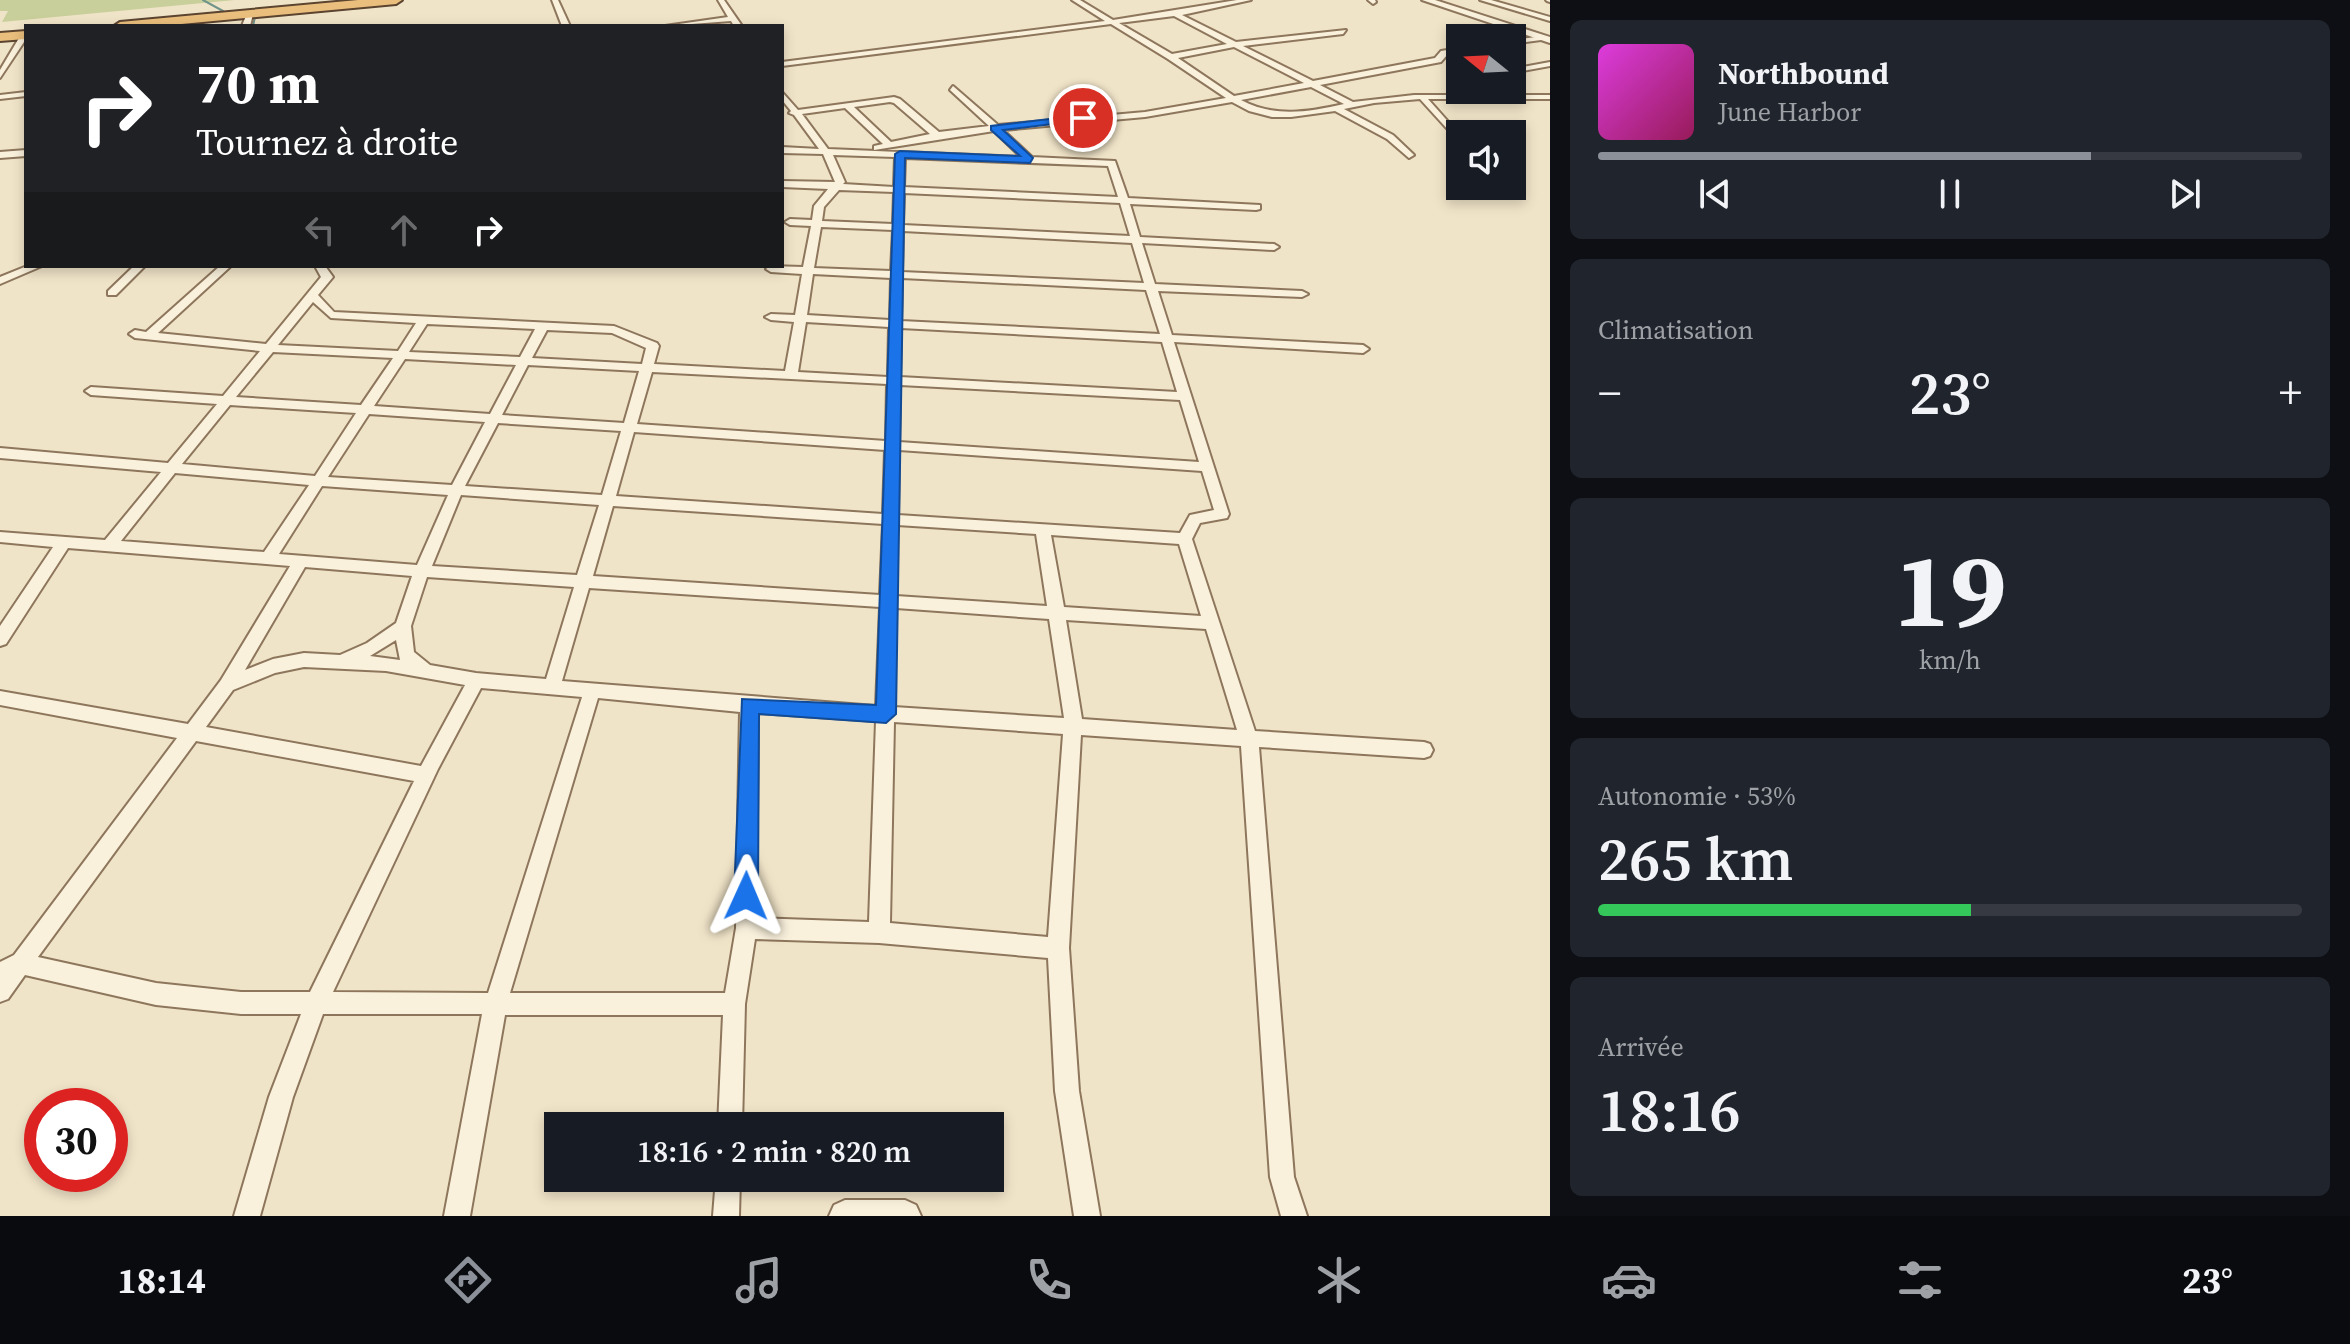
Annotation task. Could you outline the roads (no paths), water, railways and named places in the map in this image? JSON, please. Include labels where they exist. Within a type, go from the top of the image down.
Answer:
[{"type":"highway","points":[[163,24],[248,20],[396,0]]},
{"type":"highway","points":[[0,37],[24,35]]},
{"type":"street","points":[[555,0],[565,24]]},
{"type":"street","points":[[721,0],[736,22]]},
{"type":"street","points":[[1075,0],[1171,57],[1249,110],[1290,116],[1351,104],[1446,97]]},
{"type":"street","points":[[784,64],[1175,14],[1248,0]]},
{"type":"street","points":[[1426,0],[1545,39]]},
{"type":"street","points":[[1483,0],[1550,19]]},
{"type":"street","points":[[1175,14],[1351,104]]},
{"type":"street","points":[[702,24],[736,22]]},
{"type":"street","points":[[1171,57],[1238,44],[1343,32]]},
{"type":"street","points":[[0,76],[24,38]]},
{"type":"street","points":[[860,153],[889,145],[995,128],[1159,115],[1438,60],[1446,53]]},
{"type":"street","points":[[1526,68],[1550,64]]},
{"type":"street","points":[[953,88],[1030,160]]},
{"type":"street","points":[[0,97],[24,94]]},
{"type":"street","points":[[1526,94],[1550,97]]},
{"type":"street","points":[[784,97],[825,151],[840,182],[819,206],[791,375]]},
{"type":"street","points":[[1423,98],[1446,124]]},
{"type":"street","points":[[793,113],[897,101],[938,136]]},
{"type":"street","points":[[847,105],[889,145]]},
{"type":"street","points":[[1336,108],[1390,137],[1409,155]]},
{"type":"street","points":[[784,150],[1112,163],[1222,514],[1195,519],[1185,539],[1249,738],[1282,1177],[1294,1216]]},
{"type":"street","points":[[0,155],[24,153]]},
{"type":"street","points":[[879,933],[900,154]]},
{"type":"street","points":[[784,184],[1256,207]]},
{"type":"street","points":[[790,222],[1274,247]]},
{"type":"street","points":[[0,281],[32,268]]},
{"type":"street","points":[[112,293],[138,268]]},
{"type":"street","points":[[224,268],[142,334],[269,348],[1185,396]]},
{"type":"street","points":[[109,545],[327,277],[321,268]]},
{"type":"street","points":[[771,269],[1302,294]]},
{"type":"street","points":[[312,295],[331,315],[614,330],[653,346],[552,687]]},
{"type":"street","points":[[771,317],[1363,349]]},
{"type":"street","points":[[268,558],[424,320]]},
{"type":"street","points":[[425,671],[406,655],[403,626],[410,599],[457,489],[543,326]]},
{"type":"street","points":[[91,391],[1208,467]]},
{"type":"street","points":[[0,453],[319,481],[1185,539]]},
{"type":"street","points":[[1043,529],[1072,726],[1058,948],[1067,1091],[1087,1216]]},
{"type":"street","points":[[0,537],[424,571],[1212,623]]},
{"type":"street","points":[[0,639],[64,542]]},
{"type":"street","points":[[0,991],[227,685],[301,561]]},
{"type":"street","points":[[338,661],[373,648],[403,626]]},
{"type":"street","points":[[227,685],[273,666],[304,660],[338,661],[476,680],[749,705],[1424,750]]},
{"type":"street","points":[[247,1216],[281,1097],[316,1004],[476,680]]},
{"type":"street","points":[[457,1216],[495,1006],[592,691]]},
{"type":"street","points":[[0,698],[427,775]]},
{"type":"street","points":[[730,1112],[734,1004],[746,928],[749,705]]},
{"type":"street","points":[[746,928],[879,933],[1058,948]]},
{"type":"street","points":[[0,973],[20,963],[156,994],[241,1003],[495,1006],[734,1004]]},
{"type":"street","points":[[726,1216],[727,1192]]},
{"type":"street","points":[[845,1216],[905,1216]]},
{"type":"waterway","points":[[203,0],[223,11],[222,14]]},
{"type":"waterway","points":[[253,24],[255,17]]},
{"type":"waterway","points":[[223,19],[242,19]]}]
